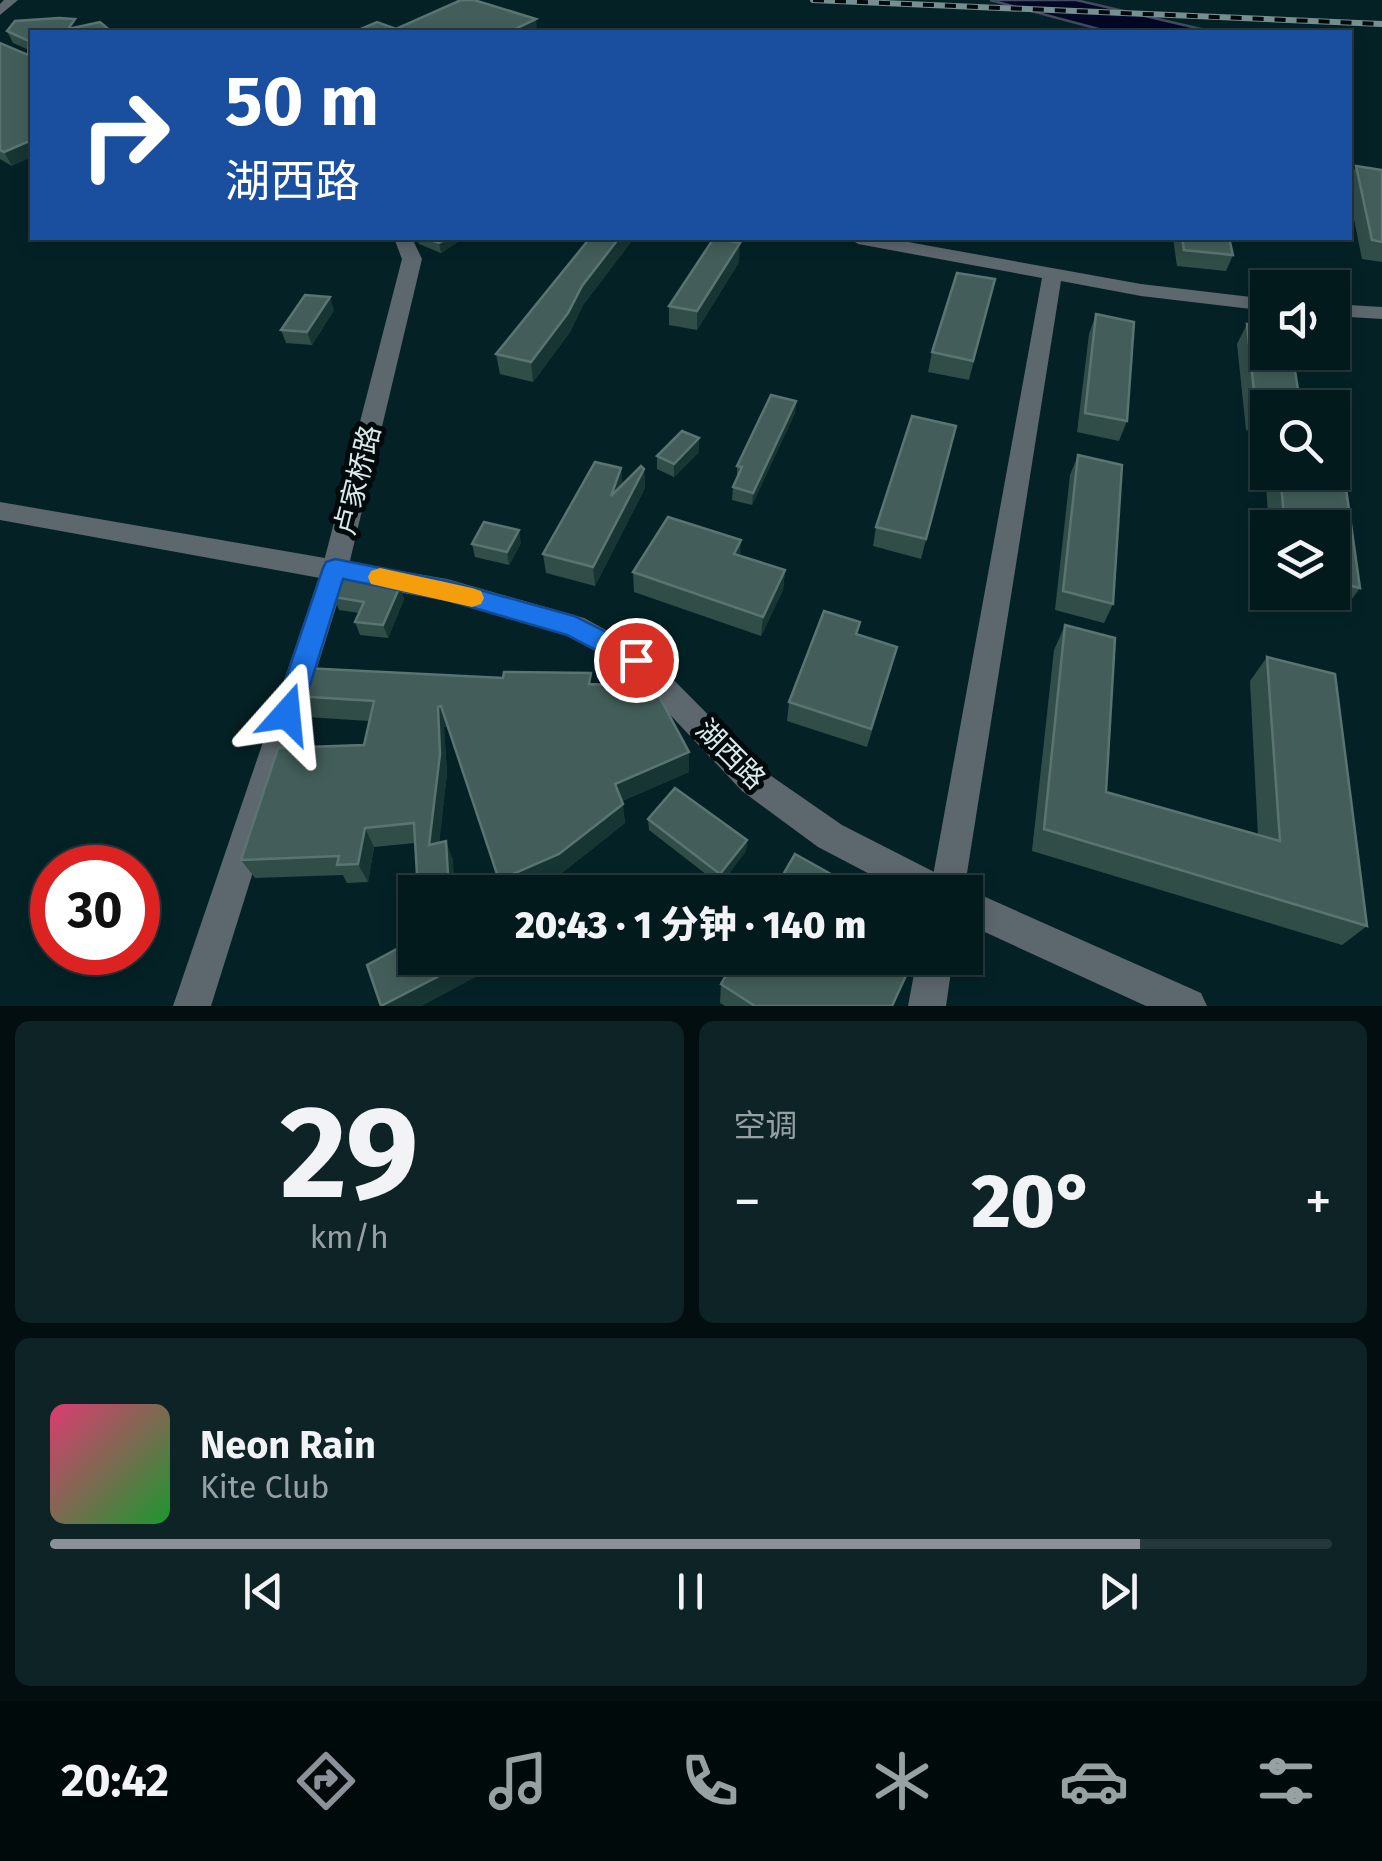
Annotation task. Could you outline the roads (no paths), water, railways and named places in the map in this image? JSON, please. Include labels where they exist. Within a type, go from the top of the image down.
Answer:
[{"type":"street","name":"卢家桥路","points":[[192,1006],[335,568],[412,259],[404,240]]},
{"type":"street","points":[[869,240],[1141,290],[1250,303]]},
{"type":"street","points":[[950,875],[1052,274]]},
{"type":"street","points":[[1350,311],[1382,313]]},
{"type":"street","name":"湖西路","points":[[0,511],[447,590],[556,621],[636,660],[753,781],[830,836],[905,875]]},
{"type":"street","points":[[983,913],[1188,1006]]},
{"type":"street","points":[[926,1006],[932,975]]},
{"type":"water","points":[[990,0],[1076,0],[1205,30],[1102,30]]},
{"type":"railway","points":[[813,0],[1382,24]]}]
